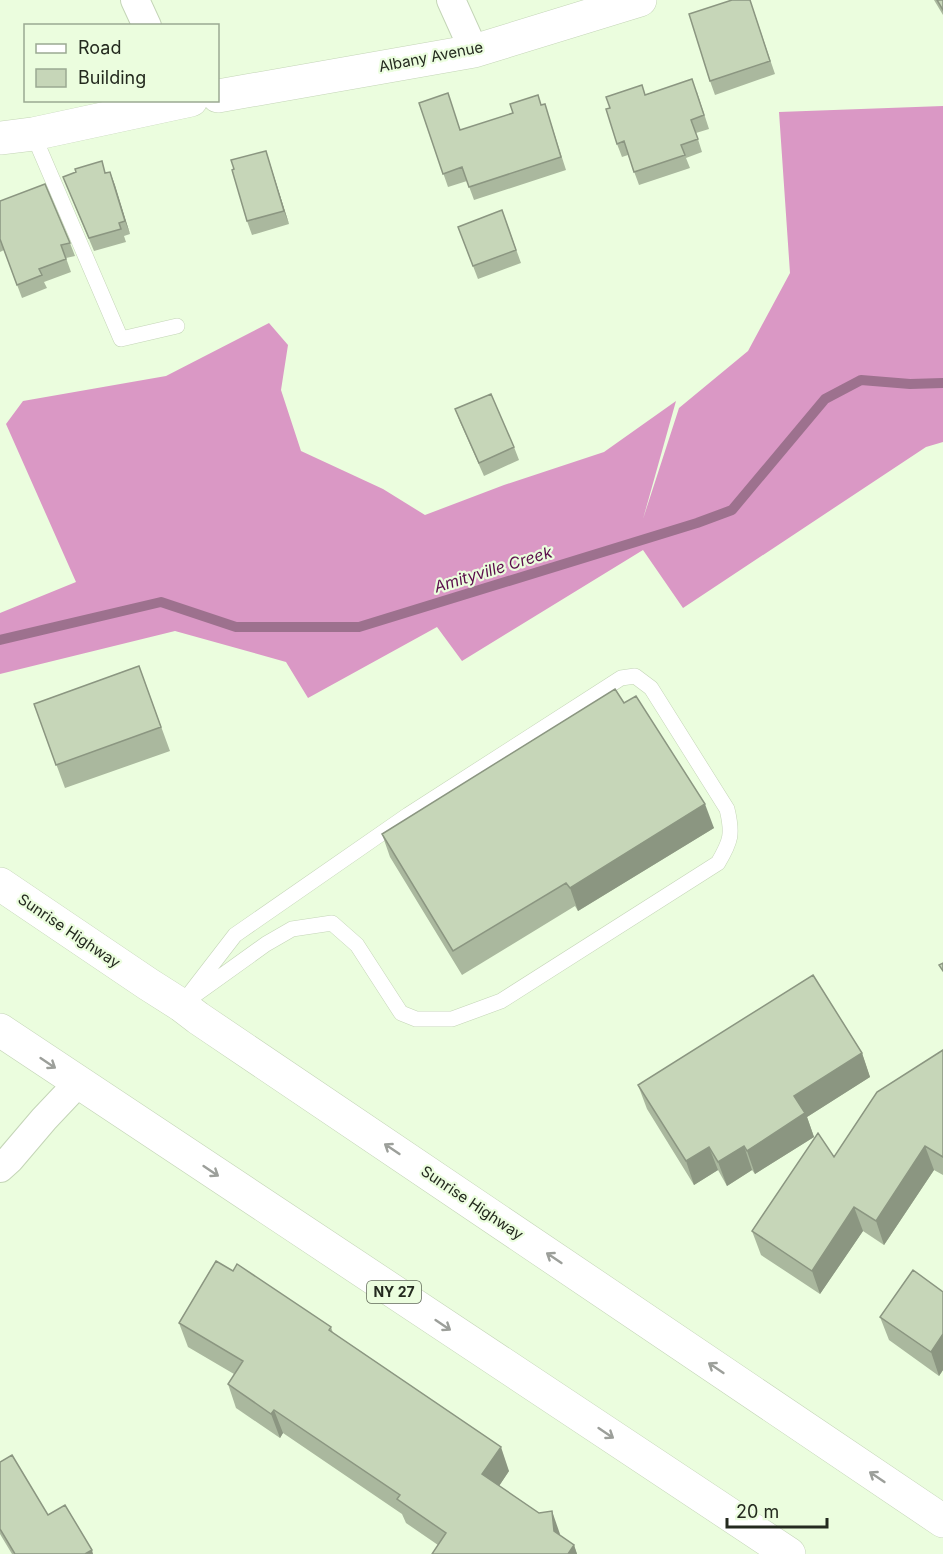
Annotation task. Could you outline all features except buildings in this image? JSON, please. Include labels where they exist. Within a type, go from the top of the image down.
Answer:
[{"type":"main road","name":"Albany Avenue","points":[[219,96],[474,51],[640,0]]},
{"type":"main road","points":[[0,138],[33,134],[180,102]]},
{"type":"main road","name":"Sunrise Highway","points":[[0,884],[943,1521]]},
{"type":"main road","name":"NY 27","points":[[0,1030],[789,1554]]},
{"type":"street","points":[[135,0],[146,24]]},
{"type":"street","points":[[451,0],[474,51]]},
{"type":"street","points":[[0,1168],[78,1083]]},
{"type":"lane","points":[[33,134],[121,339],[177,326]]},
{"type":"lane","points":[[635,676],[651,688],[727,809],[732,828],[728,846],[718,863],[501,1001],[452,1019],[416,1019],[401,1013],[357,945],[332,923],[292,929],[266,944],[181,1005],[235,935],[408,815],[621,678],[635,676]]},
{"type":"shaded area","points":[[943,106],[943,442],[926,447],[683,608],[643,550],[462,661],[437,627],[308,698],[286,662],[175,631],[0,674],[0,613],[76,582],[6,424],[23,401],[166,376],[269,323],[288,345],[281,390],[301,451],[383,489],[425,515],[504,485],[604,452],[676,401],[643,519],[679,408],[748,351],[790,273],[779,112]]},
{"type":"waterway","name":"Amityville Creek","points":[[0,640],[161,602],[236,627],[359,627],[697,523],[732,510],[825,399],[861,380],[910,384],[943,383]]}]
